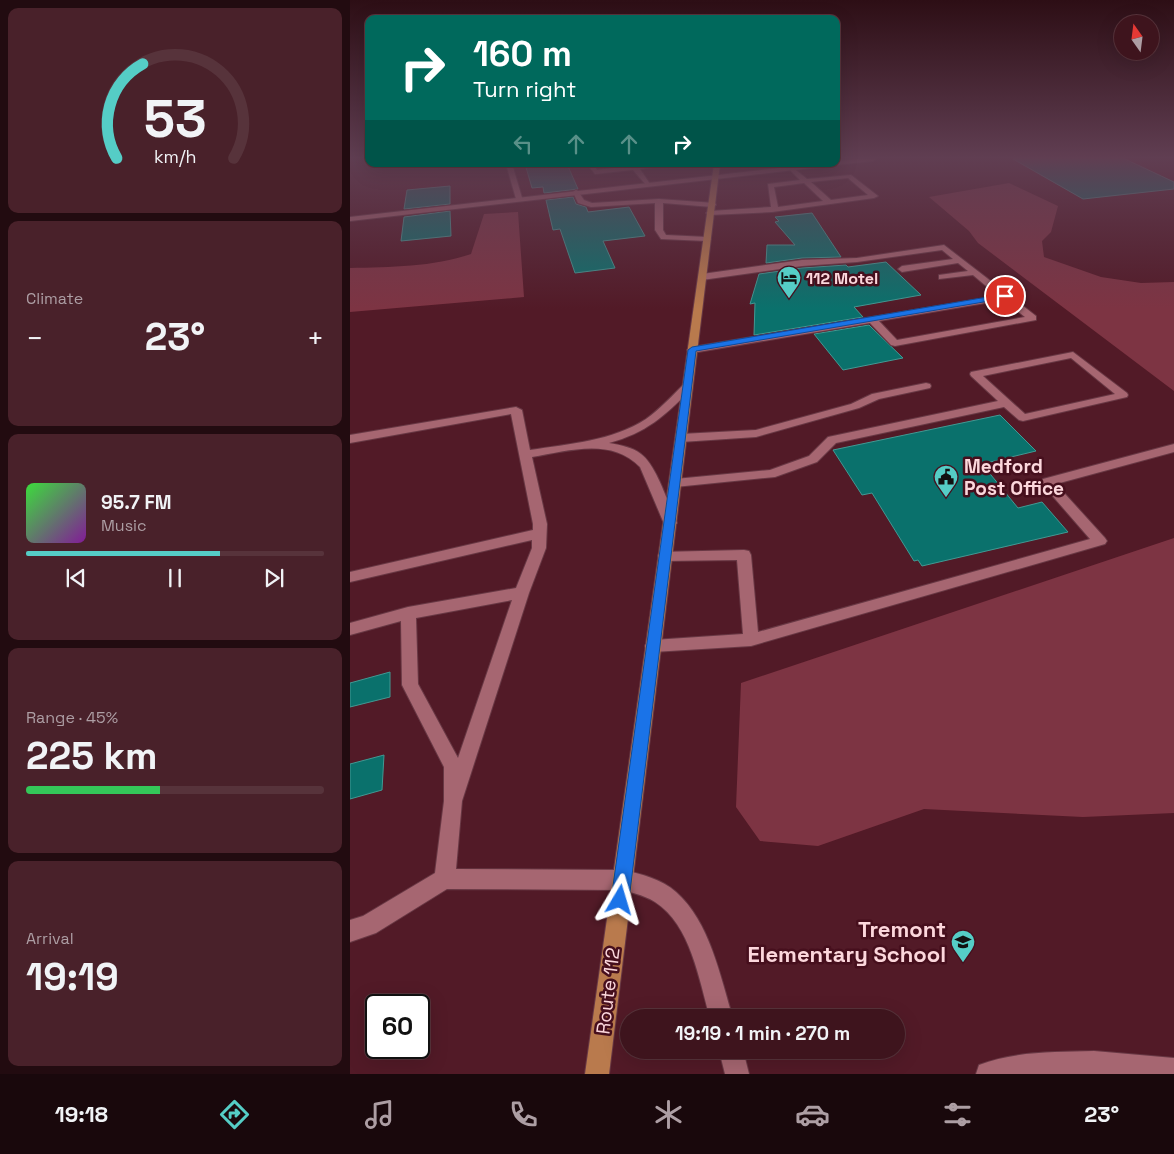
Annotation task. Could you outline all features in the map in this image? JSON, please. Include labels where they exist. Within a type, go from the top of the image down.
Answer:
[{"type":"main road","name":"Route 112","points":[[598,1074],[711,209]]},
{"type":"street","points":[[350,219],[434,209]]},
{"type":"street","points":[[659,209],[659,230],[664,237],[707,239]]},
{"type":"street","points":[[712,209],[742,213],[775,209]]},
{"type":"street","points":[[702,277],[802,263],[857,260],[944,247],[1032,318],[895,343],[872,319]]},
{"type":"street","points":[[902,269],[961,260]]},
{"type":"street","points":[[942,278],[976,272]]},
{"type":"street","points":[[692,350],[1005,296]]},
{"type":"street","points":[[1073,355],[1123,395],[1023,418],[1006,403],[975,374],[1073,355]]},
{"type":"street","points":[[681,438],[756,433],[855,406],[876,396],[926,386]]},
{"type":"street","points":[[592,443],[630,432],[644,425],[687,387]]},
{"type":"street","points":[[675,483],[771,474],[813,459],[832,440],[1006,403]]},
{"type":"street","points":[[350,439],[516,410],[540,524],[539,548],[522,593],[453,801]]},
{"type":"street","points":[[592,443],[624,450],[637,457],[645,465],[670,522]]},
{"type":"street","points":[[653,646],[751,640],[1100,541],[1046,482],[1174,448]]},
{"type":"street","points":[[350,577],[540,533]]},
{"type":"street","points":[[665,556],[744,555],[751,640]]},
{"type":"street","points":[[350,629],[408,613],[522,593]]},
{"type":"street","points":[[408,613],[410,685],[453,766],[453,801],[445,879]]},
{"type":"street","points":[[350,931],[368,925],[445,879],[623,880],[649,887],[668,898],[688,921],[704,961],[719,1009]]},
{"type":"street","points":[[733,1059],[737,1074]]},
{"type":"street","points":[[988,1074],[1030,1066],[1094,1063],[1174,1070]]},
{"type":"lane","points":[[524,455],[592,443]]},
{"type":"shaded area","points":[[943,209],[1057,209],[1051,232],[1042,241],[1044,257],[1101,277],[1141,283],[1174,282],[1174,391],[978,243],[969,231]]},
{"type":"shaded area","points":[[518,212],[524,297],[350,312],[350,268],[427,264],[471,254],[484,214]]},
{"type":"shaded area","points":[[1174,538],[1174,813],[1083,817],[924,809],[818,846],[760,841],[736,807],[741,683]]},
{"type":"building","points":[[548,209],[587,209],[588,212],[630,209],[645,236],[603,241],[615,268],[575,273],[560,229],[553,230]]},
{"type":"building","points":[[450,211],[451,236],[401,241],[404,217]]},
{"type":"building","points":[[812,213],[841,257],[802,258],[766,263],[767,245],[795,245],[775,222],[779,221],[775,217]]},
{"type":"building","name":"112 Motel","points":[[886,262],[921,295],[854,307],[863,317],[754,335],[755,303],[750,304],[759,274],[802,268],[846,265],[848,267]]},
{"type":"building","points":[[869,325],[903,358],[843,370],[814,334]]},
{"type":"building","points":[[1000,415],[1036,451],[982,464],[1018,508],[1042,502],[1068,532],[922,566],[918,560],[914,561],[872,493],[862,495],[833,450]]},
{"type":"building","points":[[390,672],[390,697],[350,707],[350,683]]},
{"type":"building","points":[[384,755],[382,790],[350,799],[350,764]]},
{"type":"place","name":"112 Motel","points":[[789,299]]},
{"type":"place","name":"Medford Post Office","points":[[946,498]]},
{"type":"place","name":"Tremont Elementary School","points":[[963,963]]},
{"type":"route","points":[[620,900],[692,350],[1005,296]]}]
